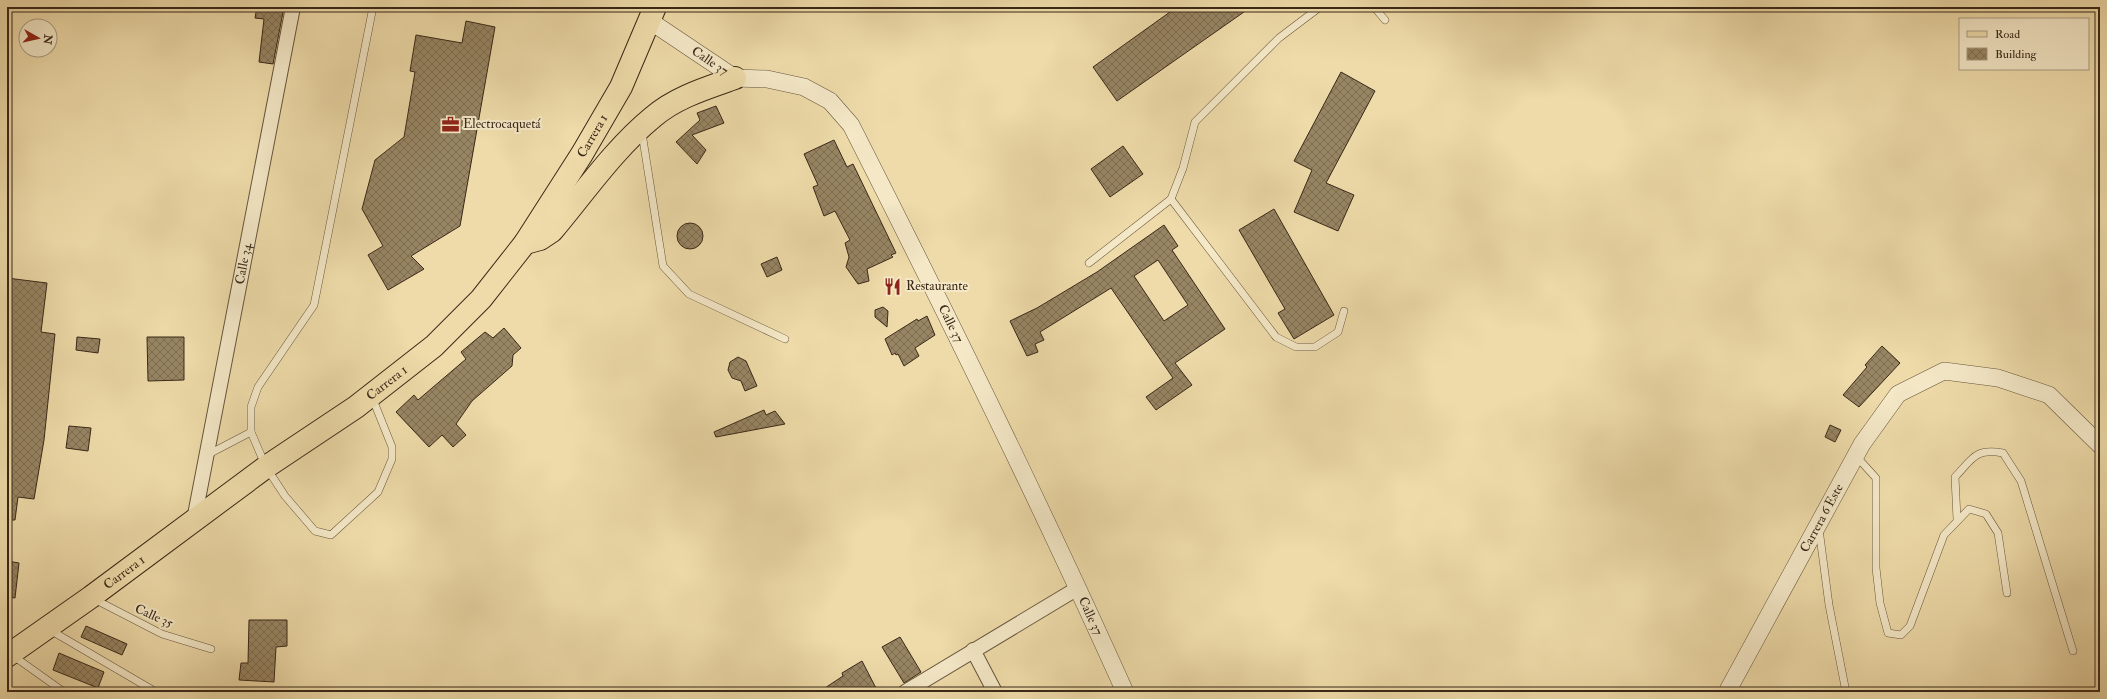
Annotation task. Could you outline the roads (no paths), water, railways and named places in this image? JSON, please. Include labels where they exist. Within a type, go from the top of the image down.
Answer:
[{"type":"main road","name":"Carrera 1","points":[[8,655],[91,597],[266,467],[371,395],[434,346],[476,304],[525,243],[582,154],[617,94],[653,14]]},
{"type":"main road","points":[[525,243],[540,239],[552,231],[618,152],[653,116],[691,94],[735,78]]},
{"type":"street","name":"Calle 34","points":[[194,520],[293,7]]},
{"type":"street","name":"Calle 37","points":[[653,14],[735,78],[768,79],[804,87],[830,101],[851,125],[955,331],[1078,588],[1125,692]]},
{"type":"street","name":"Carrera 6 Este","points":[[1727,692],[1856,456],[1898,394],[1944,371],[1998,378],[2049,395],[2100,446]]},
{"type":"street","points":[[904,692],[1078,588]]},
{"type":"street","points":[[973,650],[995,692]]},
{"type":"lane","points":[[371,395],[392,447],[392,459],[378,492],[331,535],[315,531],[286,496],[266,467],[251,432],[251,407],[258,387],[314,305],[374,7]]},
{"type":"lane","points":[[1089,263],[1171,199],[1183,168],[1195,122],[1279,38],[1320,7]]},
{"type":"lane","points":[[1374,7],[1385,20]]},
{"type":"lane","points":[[641,129],[663,266],[688,294],[785,339]]},
{"type":"lane","points":[[1171,199],[1276,337],[1296,347],[1315,347],[1338,332],[1344,311]]},
{"type":"lane","points":[[206,455],[251,432]]},
{"type":"lane","points":[[1957,520],[1955,477],[1975,455],[1988,450],[2003,453],[2021,481],[2073,651]]},
{"type":"lane","points":[[1856,456],[1876,478],[1876,568],[1880,603],[1888,634],[1901,635],[1910,626],[1944,534],[1969,509],[1986,514],[1998,533],[2007,593]]},
{"type":"lane","points":[[1819,524],[1829,605],[1846,692]]},
{"type":"lane","name":"Calle 35","points":[[91,597],[162,634],[211,649]]},
{"type":"lane","points":[[47,628],[156,692]]},
{"type":"lane","points":[[8,655],[60,691]]},
{"type":"place","name":"Electrocaquetá","points":[[450,124]]},
{"type":"place","name":"Restaurante","points":[[893,286]]}]
